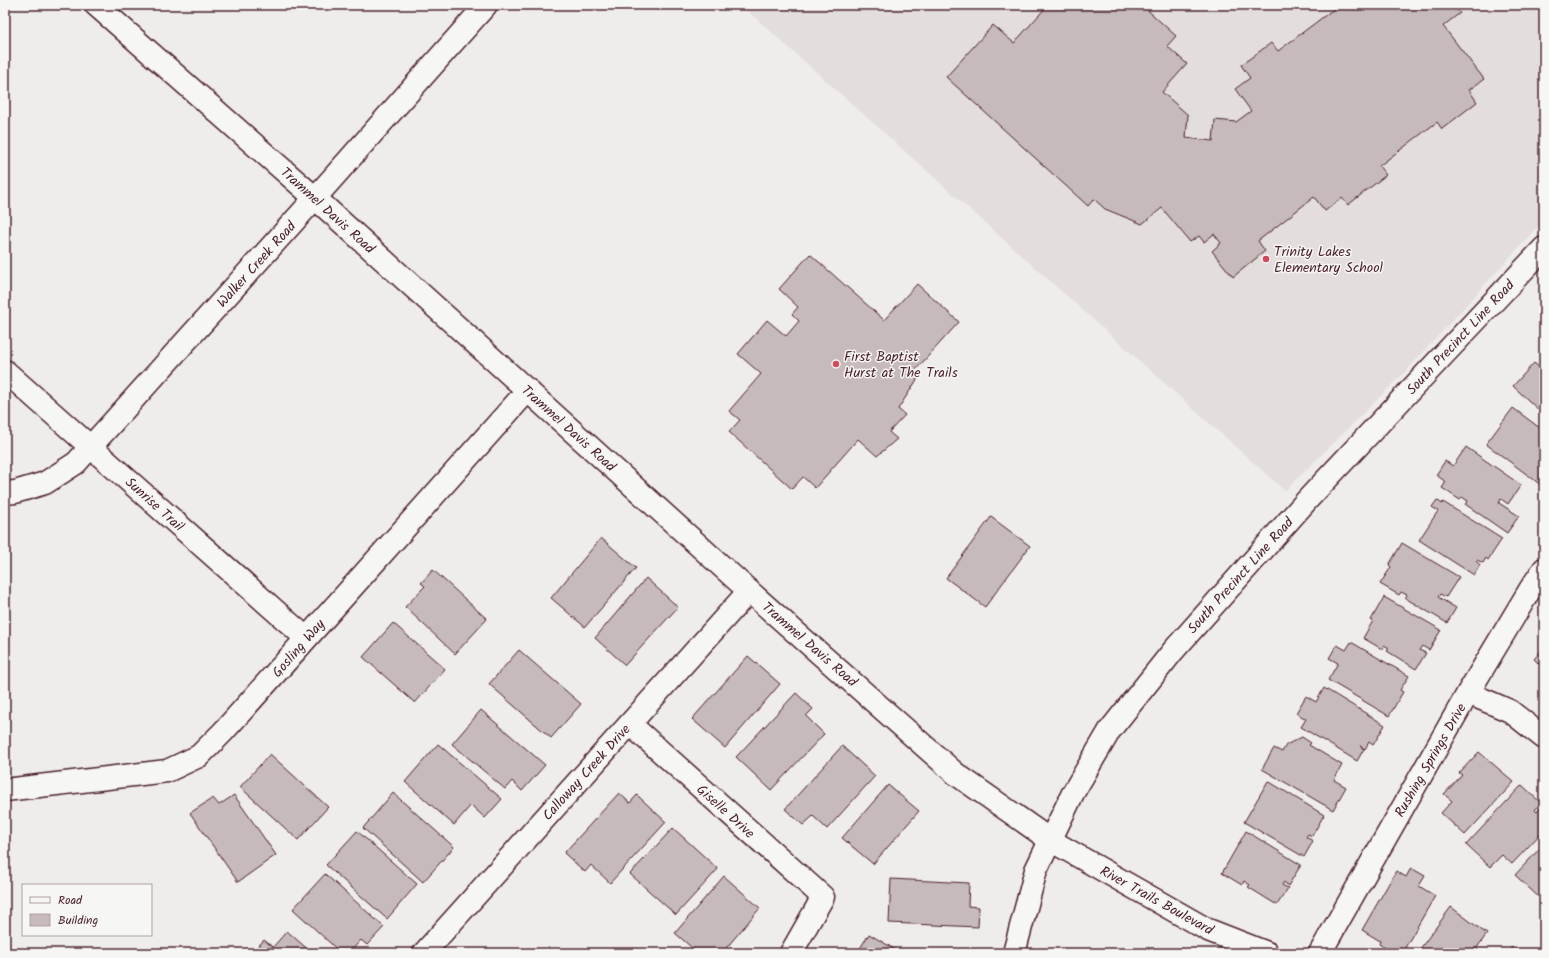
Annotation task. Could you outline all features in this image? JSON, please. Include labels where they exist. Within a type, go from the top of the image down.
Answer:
[{"type":"street","name":"Trammel Davis Road","points":[[96,5],[315,198],[749,591],[956,774],[1050,840]]},
{"type":"street","name":"Walker Creek Road","points":[[5,493],[15,492],[45,483],[76,463],[315,198],[486,5]]},
{"type":"street","name":"South Precinct Line Road","points":[[1014,953],[1036,870],[1073,793],[1110,730],[1173,651],[1308,499],[1544,248]]},
{"type":"street","name":"Sunrise Trail","points":[[5,371],[306,638]]},
{"type":"street","name":"Gosling Way","points":[[5,790],[167,771],[199,756],[223,732],[528,390]]},
{"type":"street","name":"Rushing Springs Drive","points":[[1320,953],[1468,693],[1544,569]]},
{"type":"street","name":"Calloway Creek Drive","points":[[424,953],[749,591]]},
{"type":"street","points":[[1468,693],[1510,711],[1544,738]]},
{"type":"street","name":"Giselle Drive","points":[[630,724],[823,897],[791,953]]},
{"type":"street","name":"River Trails Boulevard","points":[[1050,840],[1208,930],[1267,953]]},
{"type":"shaded area","name":"Trinity Lakes Elementary School","points":[[741,5],[1544,5],[1544,220],[1406,371],[1285,491]]},
{"type":"building","points":[[1048,5],[1142,5],[1176,36],[1167,46],[1187,64],[1162,92],[1188,115],[1186,138],[1213,141],[1215,120],[1236,122],[1251,111],[1235,89],[1250,78],[1241,65],[1271,43],[1278,51],[1339,5],[1453,5],[1460,13],[1443,26],[1484,79],[1469,90],[1477,102],[1442,129],[1437,122],[1379,166],[1386,175],[1348,205],[1342,198],[1325,211],[1314,197],[1258,241],[1265,251],[1233,277],[1212,251],[1221,243],[1214,234],[1204,242],[1199,236],[1190,242],[1162,208],[1142,224],[1105,209],[1094,199],[1088,206],[946,77],[993,25],[1014,43]]},
{"type":"building","name":"First Baptist Hurst at The Trails","points":[[810,254],[884,320],[917,284],[959,322],[912,374],[918,378],[898,409],[905,415],[889,432],[897,439],[877,456],[858,439],[815,488],[803,477],[792,489],[729,432],[740,420],[729,411],[761,374],[738,354],[767,320],[786,336],[799,321],[792,314],[798,307],[779,289]]},
{"type":"building","points":[[1544,362],[1544,415],[1513,386],[1534,363],[1539,367]]},
{"type":"building","points":[[1513,408],[1544,431],[1544,480],[1541,485],[1486,444]]},
{"type":"building","points":[[1466,447],[1521,485],[1508,504],[1501,499],[1499,503],[1519,516],[1507,533],[1465,504],[1468,501],[1462,497],[1460,500],[1442,488],[1446,482],[1436,475],[1445,461],[1453,466]]},
{"type":"building","points":[[1437,500],[1442,504],[1443,502],[1502,539],[1488,560],[1486,558],[1483,563],[1477,560],[1476,561],[1480,565],[1474,575],[1419,540],[1438,511],[1432,507]]},
{"type":"building","points":[[991,517],[1030,546],[985,607],[946,578]]},
{"type":"building","points":[[601,538],[636,568],[585,627],[551,598]]},
{"type":"building","points":[[1402,543],[1459,577],[1446,597],[1440,594],[1438,597],[1456,608],[1447,623],[1405,598],[1407,595],[1401,592],[1399,595],[1380,584],[1391,567],[1389,565]]},
{"type":"building","points":[[433,570],[487,619],[455,654],[405,607],[425,586],[421,583]]},
{"type":"building","points":[[646,578],[678,607],[625,665],[595,638]]},
{"type":"building","points":[[1384,597],[1441,630],[1429,650],[1422,646],[1419,650],[1426,653],[1416,669],[1387,651],[1389,648],[1384,645],[1382,649],[1363,638]]},
{"type":"building","points":[[393,623],[445,669],[415,703],[363,657]]},
{"type":"building","points":[[1351,642],[1409,676],[1400,690],[1403,692],[1389,716],[1328,680],[1338,663],[1329,658],[1337,645],[1346,650]]},
{"type":"building","points":[[1544,648],[1544,669],[1534,659]]},
{"type":"building","points":[[519,650],[581,704],[551,738],[489,684]]},
{"type":"building","points":[[748,656],[780,684],[725,748],[692,719]]},
{"type":"building","points":[[1324,688],[1385,725],[1373,745],[1369,742],[1365,749],[1360,746],[1364,749],[1357,761],[1301,727],[1306,719],[1296,713],[1306,696],[1316,702]]},
{"type":"building","points":[[796,693],[813,709],[806,716],[824,734],[771,790],[736,757]]},
{"type":"building","points":[[481,710],[545,765],[522,791],[512,781],[505,789],[452,744]]},
{"type":"building","points":[[1302,737],[1311,743],[1309,745],[1342,765],[1334,780],[1346,787],[1333,810],[1262,769],[1274,748],[1282,752],[1286,745]]},
{"type":"building","points":[[438,744],[502,799],[485,818],[471,805],[454,825],[405,782]]},
{"type":"building","points":[[842,746],[875,776],[827,829],[813,816],[803,825],[785,809]]},
{"type":"building","points":[[1479,752],[1514,782],[1465,835],[1441,813],[1452,801],[1444,794],[1462,775],[1459,773]]},
{"type":"building","points":[[270,754],[328,807],[298,840],[240,787]]},
{"type":"building","points":[[1268,781],[1324,815],[1312,836],[1308,834],[1306,837],[1313,841],[1304,857],[1244,822]]},
{"type":"building","points":[[888,785],[919,811],[873,864],[842,838]]},
{"type":"building","points":[[1522,785],[1541,803],[1535,810],[1537,812],[1541,808],[1544,811],[1544,830],[1512,864],[1502,855],[1490,867],[1466,845]]},
{"type":"building","points":[[393,793],[454,847],[423,882],[363,828]]},
{"type":"building","points":[[619,793],[630,803],[637,795],[666,822],[610,883],[591,865],[585,872],[564,853]]},
{"type":"building","points":[[234,795],[276,855],[238,882],[190,813],[213,798],[219,805]]},
{"type":"building","points":[[673,828],[718,869],[676,915],[630,874]]},
{"type":"building","points":[[357,831],[417,884],[387,919],[326,865]]},
{"type":"building","points":[[1246,831],[1301,865],[1288,886],[1284,882],[1282,885],[1288,888],[1277,905],[1248,887],[1250,885],[1244,881],[1242,885],[1222,873]]},
{"type":"building","points":[[1544,844],[1544,902],[1515,875]]},
{"type":"building","points":[[1411,868],[1425,876],[1419,886],[1435,896],[1402,953],[1393,953],[1379,944],[1380,941],[1362,930],[1396,871],[1406,877]]},
{"type":"building","points":[[325,874],[384,927],[367,945],[361,940],[349,953],[341,953],[293,909]]},
{"type":"building","points":[[724,876],[760,908],[722,953],[698,953],[675,933]]},
{"type":"building","points":[[891,879],[969,883],[968,906],[979,907],[978,927],[889,923]]},
{"type":"building","points":[[1451,907],[1487,934],[1473,953],[1417,953]]},
{"type":"building","points":[[287,931],[312,953],[252,953],[264,940],[273,947]]},
{"type":"building","points":[[869,934],[901,953],[857,953]]},
{"type":"building","points":[[1513,946],[1520,953],[1507,953]]},
{"type":"place","name":"Trinity Lakes Elementary School","points":[[1266,259]]},
{"type":"place","name":"First Baptist Hurst at The Trails","points":[[836,364]]}]
